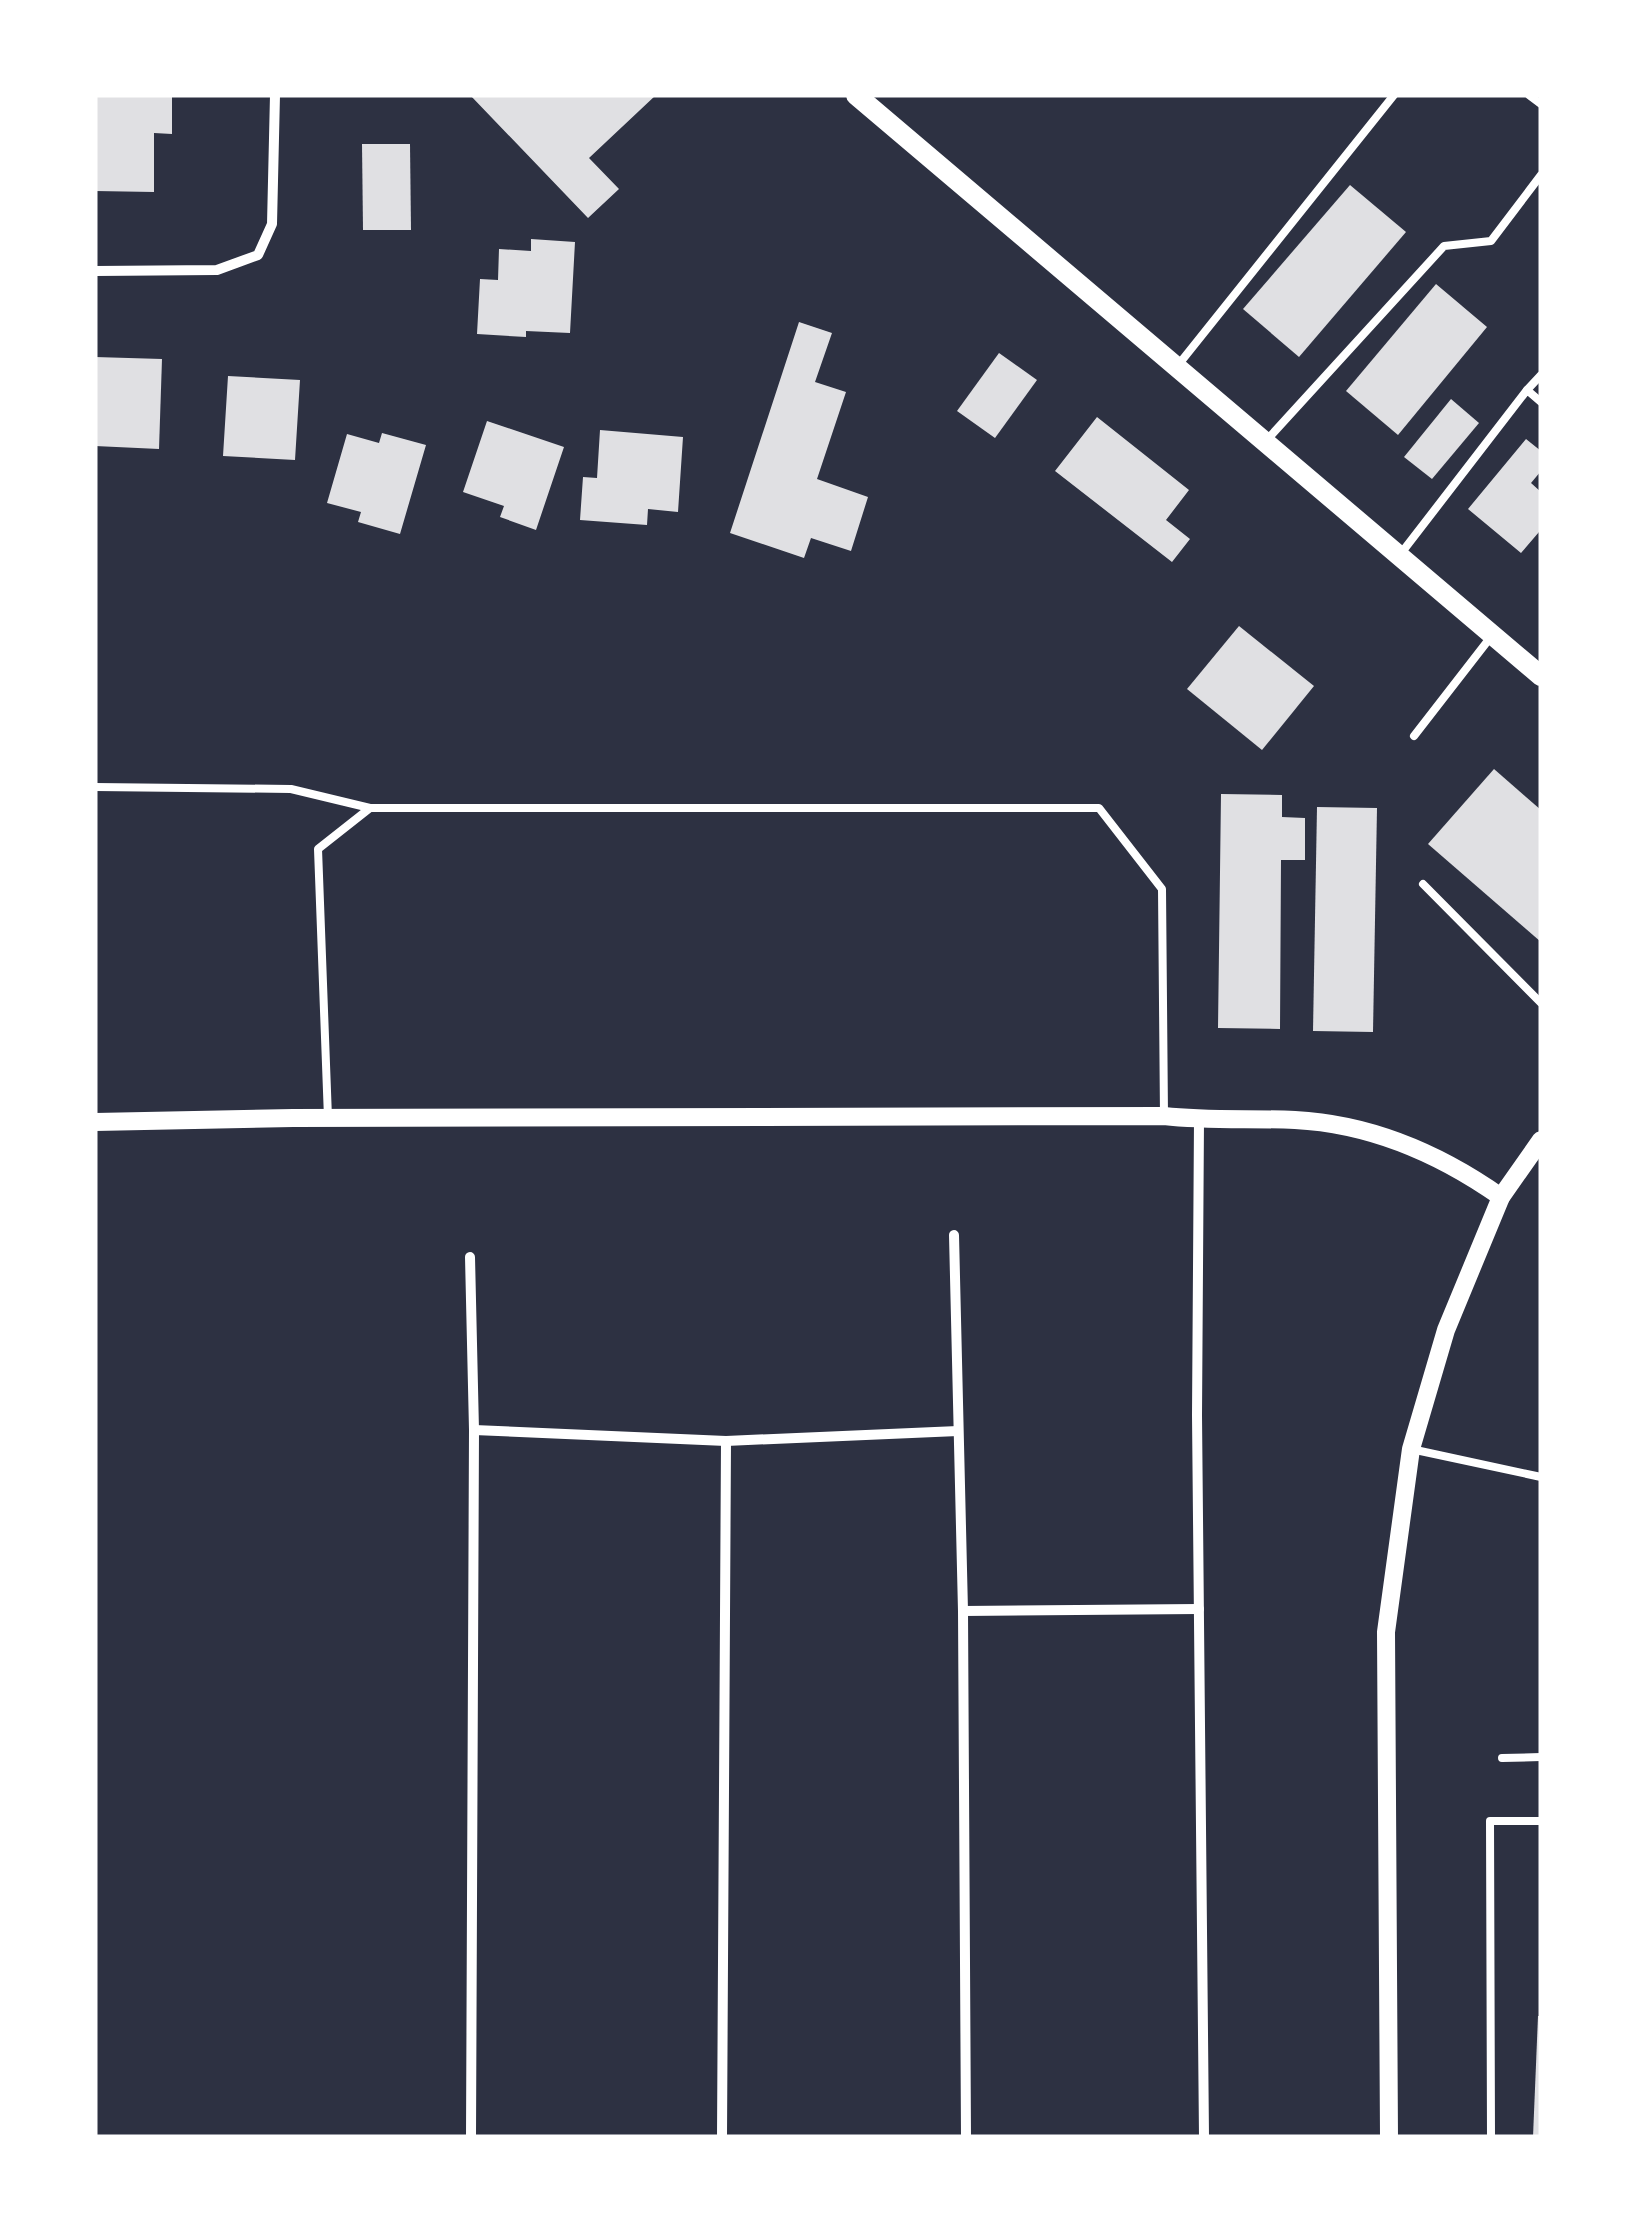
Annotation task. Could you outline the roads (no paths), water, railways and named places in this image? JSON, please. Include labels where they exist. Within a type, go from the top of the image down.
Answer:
[{"type":"main road","points":[[856,95],[1541,676]]},
{"type":"street","points":[[95,271],[217,270],[258,256],[272,224],[275,95]]},
{"type":"street","points":[[95,1122],[1164,1116],[1295,1120],[1370,1132],[1440,1158],[1502,1197]]},
{"type":"street","points":[[1199,1120],[1204,2137]]},
{"type":"street","points":[[1389,2137],[1386,1632],[1412,1449],[1446,1330],[1502,1197],[1541,1140]]},
{"type":"street","points":[[954,1235],[963,1611],[966,2137]]},
{"type":"street","points":[[470,1257],[474,1430],[472,2137]]},
{"type":"street","points":[[474,1430],[726,1441],[958,1431]]},
{"type":"street","points":[[722,2137],[726,1441]]},
{"type":"street","points":[[963,1611],[1199,1610]]},
{"type":"lane","points":[[1176,367],[1394,95]]},
{"type":"lane","points":[[1528,95],[1541,104]]},
{"type":"lane","points":[[1264,442],[1444,246],[1491,241],[1541,175]]},
{"type":"lane","points":[[1399,556],[1541,374]]},
{"type":"lane","points":[[1528,390],[1541,402]]},
{"type":"lane","points":[[1414,736],[1492,634]]},
{"type":"lane","points":[[95,787],[292,789],[370,808],[1098,808],[1162,888],[1164,1116]]},
{"type":"lane","points":[[328,1118],[318,849],[370,808]]},
{"type":"lane","points":[[1422,884],[1541,1003]]},
{"type":"lane","points":[[1412,1449],[1541,1477]]},
{"type":"lane","points":[[1502,1758],[1541,1757]]},
{"type":"lane","points":[[1491,2137],[1490,1821],[1541,1821]]}]
